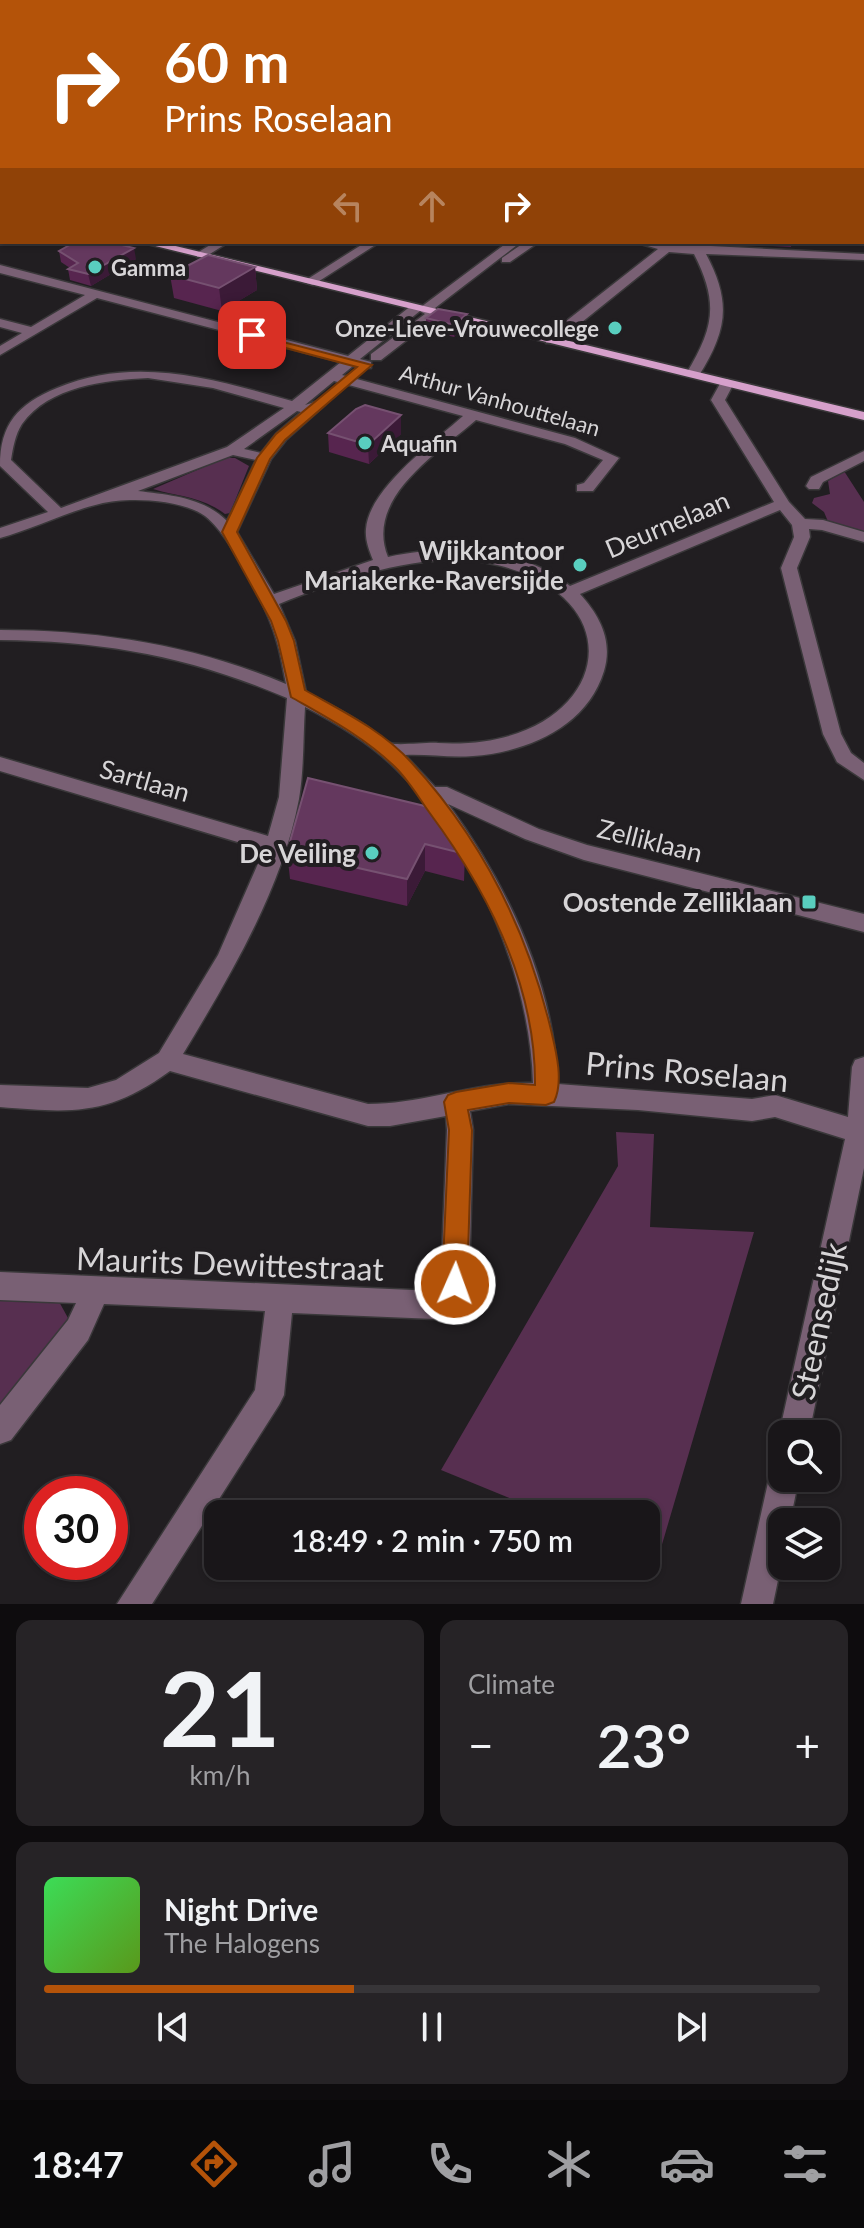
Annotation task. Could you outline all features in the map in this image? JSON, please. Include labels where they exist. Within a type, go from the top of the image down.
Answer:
[{"type":"main road","points":[[154,244],[864,416]]},
{"type":"street","points":[[201,255],[220,244]]},
{"type":"street","points":[[309,282],[371,244]]},
{"type":"street","points":[[478,273],[481,266],[512,244]]},
{"type":"street","points":[[0,533],[112,496],[232,450],[265,430],[350,361],[478,273],[492,269],[530,244]]},
{"type":"street","points":[[551,340],[670,245],[698,251],[792,248],[864,257]]},
{"type":"street","points":[[693,374],[718,326],[714,285],[698,251]]},
{"type":"street","points":[[0,269],[366,365]]},
{"type":"street","points":[[0,351],[96,294]]},
{"type":"street","points":[[229,532],[264,458],[281,437],[425,310]]},
{"type":"street","points":[[0,323],[33,332]]},
{"type":"street","points":[[57,512],[2,458],[12,425],[26,410],[61,389],[114,375],[154,373],[194,378],[311,411]]},
{"type":"street","name":"Arthur Vanhouttelaan","points":[[332,376],[570,441],[612,458],[588,488],[582,488]]},
{"type":"street","points":[[727,383],[718,400],[783,504],[800,524],[802,537],[789,568],[832,734],[844,757],[864,773]]},
{"type":"street","points":[[382,561],[375,546],[374,526],[386,497],[473,415]]},
{"type":"street","points":[[232,450],[264,458]]},
{"type":"street","points":[[814,486],[816,480],[864,455]]},
{"type":"street","points":[[0,1096],[77,1102],[111,1095],[167,1060],[228,959],[276,846],[289,797],[297,693],[286,641],[270,602],[229,532],[209,512],[190,504],[150,497],[112,496]]},
{"type":"street","name":"Deurnelaan","points":[[570,592],[783,504]]},
{"type":"street","points":[[800,524],[823,525],[864,537]]},
{"type":"street","points":[[270,602],[327,578],[382,561],[449,554],[491,558],[548,578],[570,592],[591,617],[601,644],[600,667],[589,691],[572,712],[541,731],[511,743],[464,750],[403,748],[389,751]]},
{"type":"street","points":[[0,635],[91,638],[133,644],[297,693],[362,730],[389,751],[429,796],[469,851],[502,910],[529,982],[546,1055],[546,1095]]},
{"type":"street","name":"Sartlaan","points":[[0,764],[276,846]]},
{"type":"street","name":"Zelliklaan","points":[[429,796],[440,792],[532,834],[584,852],[864,923]]},
{"type":"street","name":"Prins Roselaan","points":[[167,1060],[368,1115],[390,1115],[509,1093],[638,1099],[752,1110],[775,1106],[859,1132]]},
{"type":"street","name":"Steensedijk","points":[[797,1420],[859,1132],[864,1067]]},
{"type":"street","name":"Maurits Dewittestraat","points":[[0,1286],[435,1305],[447,1300],[455,1284],[460,1130],[456,1102]]},
{"type":"street","points":[[0,1429],[78,1330],[95,1292]]},
{"type":"street","points":[[133,1604],[269,1395],[280,1300]]},
{"type":"street","points":[[757,1604],[781,1492]]},
{"type":"shaded area","points":[[225,458],[235,458],[249,466],[230,513],[225,514],[199,500],[153,489]]},
{"type":"shaded area","points":[[844,471],[864,502],[864,533],[829,524],[824,512],[812,503],[814,498],[830,494],[828,481]]},
{"type":"shaded area","points":[[616,1132],[654,1134],[650,1227],[754,1232],[660,1551],[660,1500],[514,1500],[441,1470],[618,1166]]},
{"type":"shaded area","points":[[0,1293],[57,1298],[68,1318],[68,1330],[0,1417]]},
{"type":"building","points":[[71,244],[118,244],[134,248],[88,274],[68,269],[78,263],[59,251]]},
{"type":"building","points":[[208,255],[255,267],[219,288],[170,275]]},
{"type":"building","points":[[438,309],[467,314],[454,325],[426,318]]},
{"type":"building","points":[[365,405],[401,415],[368,445],[328,433],[356,409]]},
{"type":"building","points":[[308,778],[437,809],[465,854],[425,844],[407,879],[287,852]]},
{"type":"place","name":"Gamma","points":[[95,267]]},
{"type":"place","name":"Onze-Lieve-Vrouwecollege","points":[[615,328]]},
{"type":"place","name":"Aquafin","points":[[365,443]]},
{"type":"place","name":"Wijkkantoor Mariakerke-Raversijde","points":[[580,565]]},
{"type":"place","name":"De Veiling","points":[[372,853]]},
{"type":"place","name":"Oostende Zelliklaan","points":[[809,902]]},
{"type":"route","points":[[252,335],[366,365],[281,437],[264,458],[229,532],[270,602],[286,641],[297,693],[337,714],[389,751],[429,796],[469,851],[502,910],[529,982],[546,1055],[546,1095],[509,1093],[456,1102],[460,1130],[455,1284]]}]
